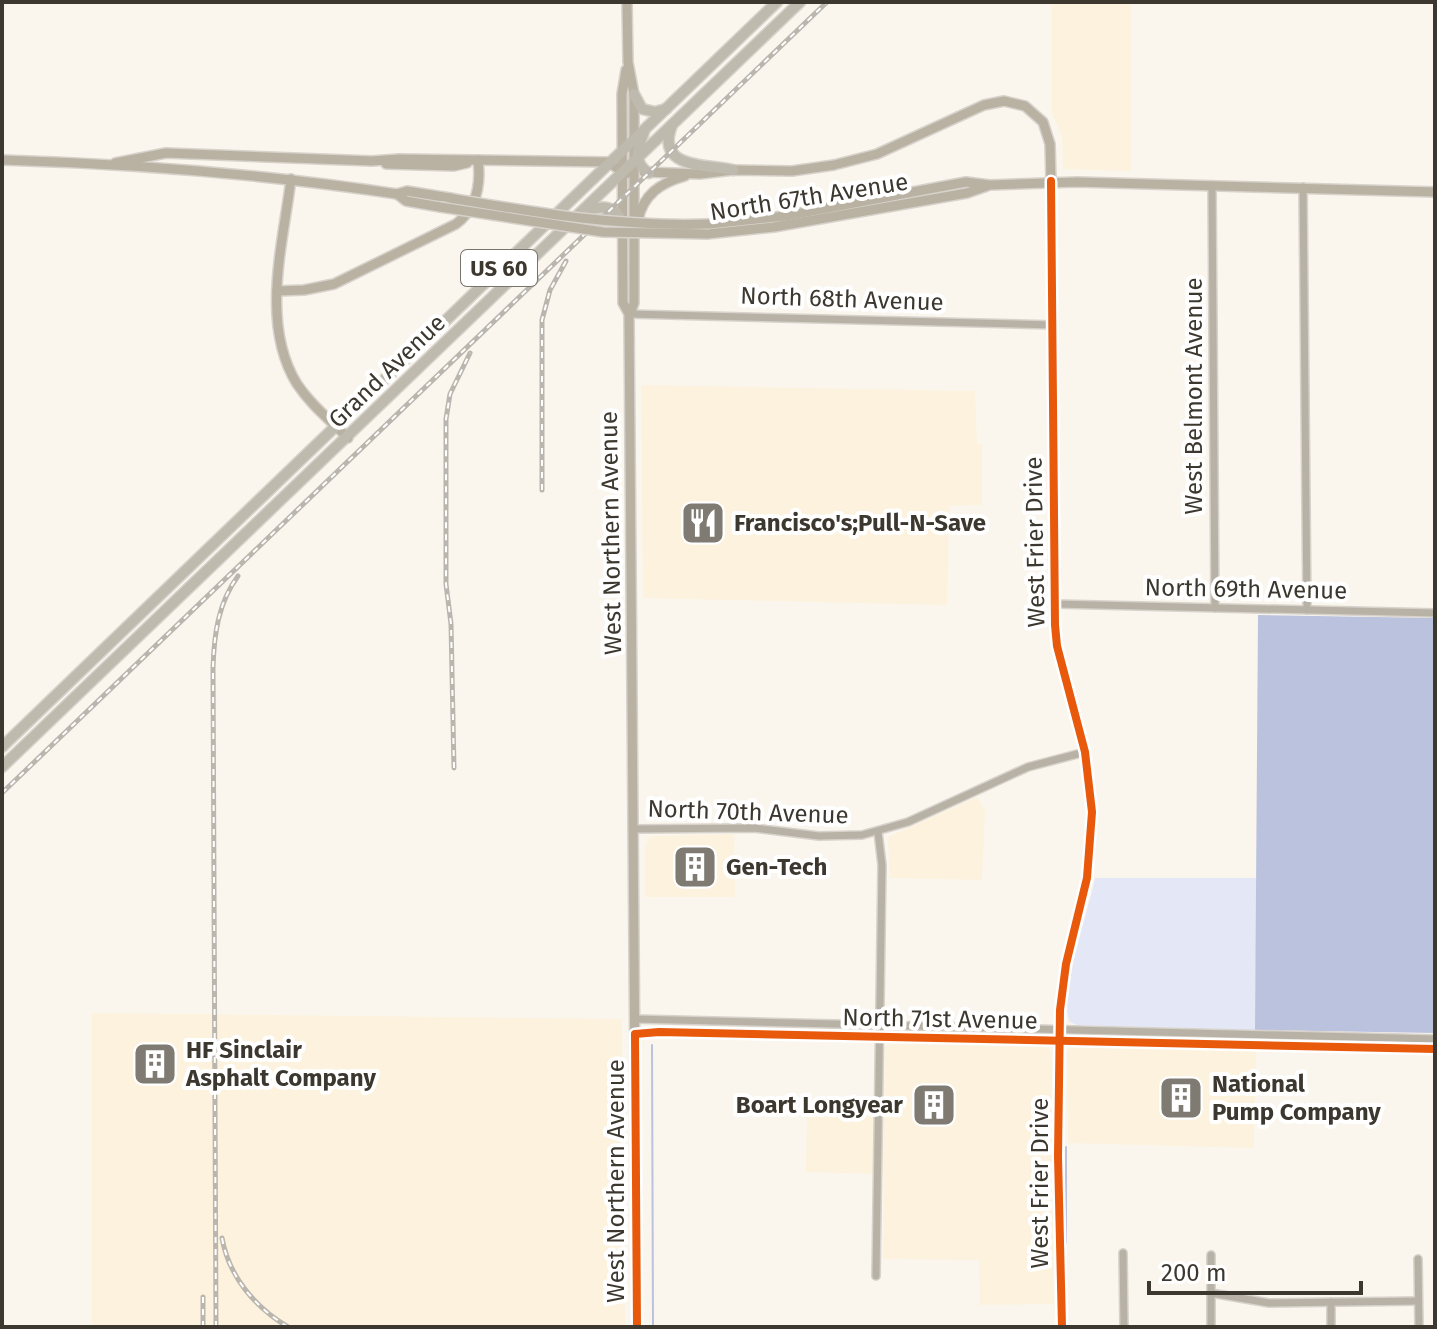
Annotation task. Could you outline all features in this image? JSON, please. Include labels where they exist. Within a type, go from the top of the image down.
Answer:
[{"type":"highway","name":"Grand Avenue","points":[[2,747],[777,2]]},
{"type":"highway","name":"Grand Avenue","points":[[2,767],[800,2]]},
{"type":"highway","points":[[634,94],[639,106],[648,111],[671,106]]},
{"type":"highway","points":[[673,124],[668,144],[678,158],[688,163],[733,170]]},
{"type":"highway","points":[[644,130],[632,165],[649,173]]},
{"type":"highway","points":[[567,226],[593,208],[603,206],[615,211],[623,227]]},
{"type":"highway","points":[[191,566],[201,576]]},
{"type":"main road","name":"West Northern Avenue","points":[[627,2],[628,62],[634,94],[632,165],[623,227],[623,303],[629,314]]},
{"type":"main road","name":"West Northern Avenue","points":[[628,62],[622,94],[622,150],[632,165]]},
{"type":"main road","name":"North 67th Avenue","points":[[649,173],[807,170],[863,159],[910,141],[984,105],[1004,101],[1025,106],[1043,122],[1050,144],[1051,181]]},
{"type":"main road","name":"North 67th Avenue","points":[[115,163],[166,153],[372,161],[608,162]]},
{"type":"main road","name":"North 67th Avenue","points":[[2,160],[115,163],[291,179],[397,194],[407,191],[589,221],[708,229]]},
{"type":"main road","points":[[277,291],[334,284],[456,224],[474,202],[479,180],[478,160]]},
{"type":"main road","points":[[608,162],[632,165]]},
{"type":"main road","name":"West Northern Avenue","points":[[632,165],[628,175],[634,187],[634,303],[629,314],[637,1327]]},
{"type":"main road","points":[[634,244],[640,209],[648,196],[668,182],[694,174]]},
{"type":"main road","points":[[291,179],[277,291],[279,334],[290,371],[307,397],[348,438]]},
{"type":"main road","name":"North 67th Avenue","points":[[397,194],[406,201],[603,232],[708,229],[966,182],[990,185],[1051,181],[1435,192]]},
{"type":"street","name":"West Frier Drive","points":[[1051,181],[1057,646],[1085,752],[1092,812],[1090,857],[1064,978],[1059,1029],[1058,1202],[1062,1327]]},
{"type":"street","name":"West Belmont Avenue","points":[[1212,185],[1215,608]]},
{"type":"street","points":[[1303,187],[1307,610]]},
{"type":"street","name":"North 68th Avenue","points":[[629,314],[1053,325]]},
{"type":"street","name":"North 69th Avenue","points":[[1056,604],[1435,613]]},
{"type":"street","name":"North 70th Avenue","points":[[634,829],[754,828],[840,837],[878,832],[908,822],[1028,767],[1085,752]]},
{"type":"street","points":[[876,1276],[882,865],[878,832]]},
{"type":"street","name":"North 71st Avenue","points":[[635,1019],[1435,1039]]},
{"type":"street","points":[[986,1040],[987,1028]]},
{"type":"street","points":[[1154,1044],[1155,1032]]},
{"type":"street","name":"North 71st Avenue","points":[[635,1034],[1435,1049]]},
{"type":"street","points":[[1123,1253],[1124,1327]]},
{"type":"street","points":[[1211,1255],[1211,1327]]},
{"type":"street","points":[[1418,1259],[1419,1327]]},
{"type":"street","points":[[1211,1293],[1259,1303],[1418,1301]]},
{"type":"street","points":[[1331,1302],[1331,1327]]},
{"type":"shaded area","points":[[1052,2],[1131,2],[1131,171],[1063,169],[1062,136],[1052,113]]},
{"type":"shaded area","points":[[641,385],[975,391],[977,444],[982,444],[982,505],[949,506],[947,605],[643,598]]},
{"type":"shaded area","points":[[977,797],[985,811],[982,880],[890,878],[888,837]]},
{"type":"shaded area","points":[[734,834],[735,897],[645,897],[645,847],[648,839],[654,836]]},
{"type":"shaded area","points":[[1095,878],[1257,878],[1255,1030],[1077,1025],[1070,1022],[1067,1010],[1071,974]]},
{"type":"shaded area","points":[[92,1013],[622,1019],[625,1327],[92,1327]]},
{"type":"shaded area","points":[[891,1042],[1045,1046],[1052,1051],[1054,1304],[980,1305],[979,1260],[883,1259],[884,1174],[806,1172],[807,1110],[884,1111],[885,1051]]},
{"type":"shaded area","points":[[1072,1046],[1256,1050],[1254,1148],[1068,1143],[1067,1052]]},
{"type":"water","points":[[1258,615],[1435,618],[1435,1033],[1255,1030]]},
{"type":"waterway","points":[[652,1045],[653,1327]]},
{"type":"waterway","points":[[1066,1147],[1066,1243]]},
{"type":"railway","points":[[2,793],[827,2]]},
{"type":"railway","points":[[542,490],[542,320],[550,290],[566,261]]},
{"type":"railway","points":[[454,768],[451,624],[446,584],[446,419],[450,394],[470,353]]},
{"type":"railway","points":[[216,1327],[213,668],[218,620],[238,576]]},
{"type":"railway","points":[[222,1238],[231,1266],[245,1290],[288,1327]]},
{"type":"railway","points":[[203,1297],[203,1327]]},
{"type":"cycle path","points":[[1051,181],[1055,625],[1057,646],[1085,752],[1092,812],[1087,878],[1066,964],[1060,1010],[1058,1156],[1062,1327]]},
{"type":"cycle path","points":[[637,1327],[635,1034],[659,1032],[1435,1049]]},
{"type":"place","name":"Francisco's;Pull-N-Save","points":[[703,523]]},
{"type":"place","name":"Gen-Tech","points":[[695,867]]},
{"type":"place","name":"HF Sinclair Asphalt Company","points":[[155,1064]]},
{"type":"place","name":"National Pump Company","points":[[1181,1098]]},
{"type":"place","name":"Boart Longyear","points":[[934,1105]]}]
